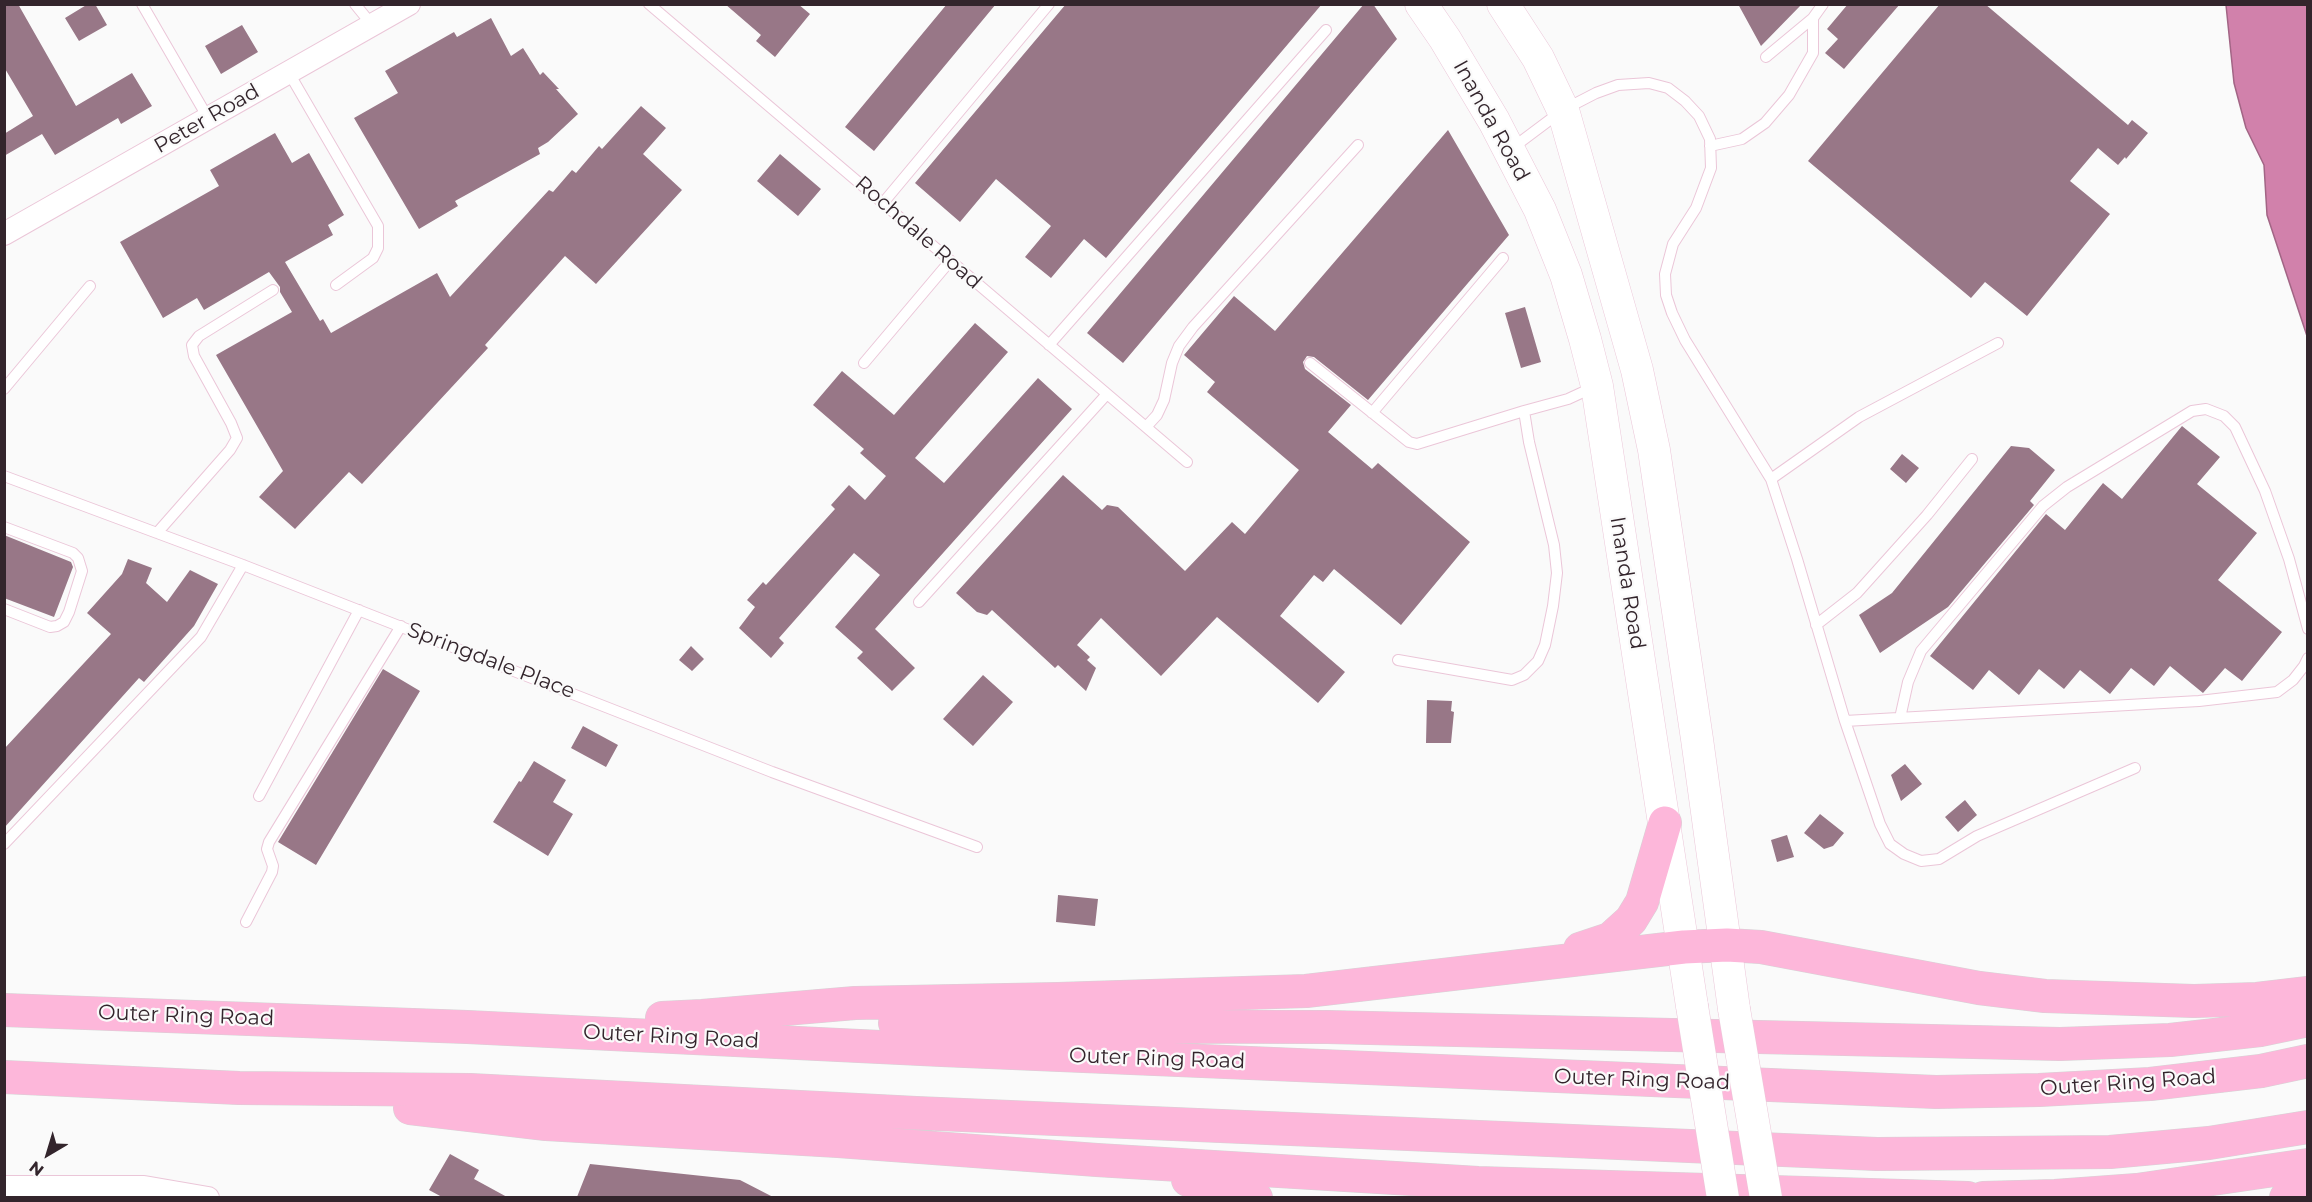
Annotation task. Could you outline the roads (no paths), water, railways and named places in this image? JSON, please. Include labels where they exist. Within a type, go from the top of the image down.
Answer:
[{"type":"highway","points":[[1524,966],[1610,939],[1631,920],[1642,902],[1665,823]]},
{"type":"highway","points":[[467,1027],[702,1016],[855,1002],[1136,998],[1306,991],[1684,947],[1727,945],[1761,947],[1978,988],[2045,996],[2194,1001],[2257,999],[2307,993]]},
{"type":"highway","name":"Outer Ring Road","points":[[4,1010],[467,1027],[942,1050],[1936,1092],[2039,1090],[2150,1084],[2261,1071],[2307,1061]]},
{"type":"highway","points":[[702,1016],[993,1026],[1327,1027],[2060,1044],[2170,1040],[2260,1030],[2307,1020]]},
{"type":"highway","points":[[4,1077],[239,1088],[470,1090],[916,1113],[1877,1154],[2110,1152],[2209,1143],[2307,1127]]},
{"type":"highway","points":[[239,1088],[546,1124],[838,1141],[1097,1160],[1478,1183],[1968,1197]]},
{"type":"highway","points":[[1097,1160],[1256,1197]]},
{"type":"highway","points":[[1983,1197],[2055,1196],[2137,1190],[2307,1165]]},
{"type":"highway","points":[[2286,1197],[2307,1192]]},
{"type":"main road","name":"Inanda Road","points":[[1421,4],[1452,49],[1494,121],[1540,210],[1566,275],[1596,386],[1723,1197]]},
{"type":"main road","points":[[1503,4],[1538,58],[1563,110],[1643,393],[1654,450],[1697,739],[1734,1009],[1766,1197]]},
{"type":"street","name":"Peter Road","points":[[4,234],[409,4]]},
{"type":"street","points":[[4,1187],[144,1187],[208,1197]]},
{"type":"lane","points":[[142,4],[208,118]]},
{"type":"lane","points":[[355,4],[372,25]]},
{"type":"lane","name":"Rochdale Road","points":[[649,4],[1187,462]]},
{"type":"lane","points":[[884,204],[1050,4]]},
{"type":"lane","points":[[1766,57],[1813,18],[1823,4]]},
{"type":"lane","points":[[1710,146],[1742,139],[1765,123],[1790,95],[1813,53],[1813,18]]},
{"type":"lane","points":[[1050,345],[1326,30]]},
{"type":"lane","points":[[289,73],[378,226],[378,248],[373,258],[336,285]]},
{"type":"lane","points":[[1509,150],[1563,110],[1596,93],[1618,85],[1649,84],[1668,88],[1699,116],[1710,139],[1711,168],[1696,208],[1673,244],[1665,274],[1666,295],[1685,339],[1771,478],[1845,721],[1880,824],[1890,844],[1904,854],[1921,861],[1939,859],[1977,836],[2135,768]]},
{"type":"lane","points":[[1146,427],[1157,415],[1164,400],[1172,363],[1179,346],[1193,327],[1358,145]]},
{"type":"lane","points":[[1372,413],[1503,258]]},
{"type":"lane","points":[[864,363],[950,261]]},
{"type":"lane","points":[[4,389],[90,286]]},
{"type":"lane","points":[[157,533],[230,450],[237,438],[194,356],[192,345],[199,336],[273,290]]},
{"type":"lane","points":[[1771,478],[1859,417],[1998,343]]},
{"type":"lane","points":[[1310,363],[1409,442],[1417,444],[1568,399],[1596,386]]},
{"type":"lane","points":[[919,602],[1107,394]]},
{"type":"lane","points":[[1900,718],[1908,682],[1921,651],[2043,506],[2067,487],[2192,411],[2206,409],[2224,416],[2235,428],[2265,491],[2285,548],[2307,629]]},
{"type":"lane","points":[[1398,660],[1512,680],[1524,675],[1538,661],[1545,645],[1557,573],[1554,545],[1529,442],[1524,411]]},
{"type":"lane","points":[[1816,625],[1857,593],[1879,570],[1972,459]]},
{"type":"lane","name":"Springdale Place","points":[[4,476],[243,565],[772,772],[977,847]]},
{"type":"lane","points":[[4,527],[72,553],[78,558],[82,571],[69,612],[64,622],[57,626],[50,627],[4,609]]},
{"type":"lane","points":[[4,844],[201,637],[243,565]]},
{"type":"lane","points":[[259,796],[359,610]]},
{"type":"lane","points":[[246,922],[272,872],[273,866],[267,849],[269,842],[401,626]]},
{"type":"lane","points":[[1845,721],[2199,701],[2277,692],[2293,680],[2307,658]]}]
